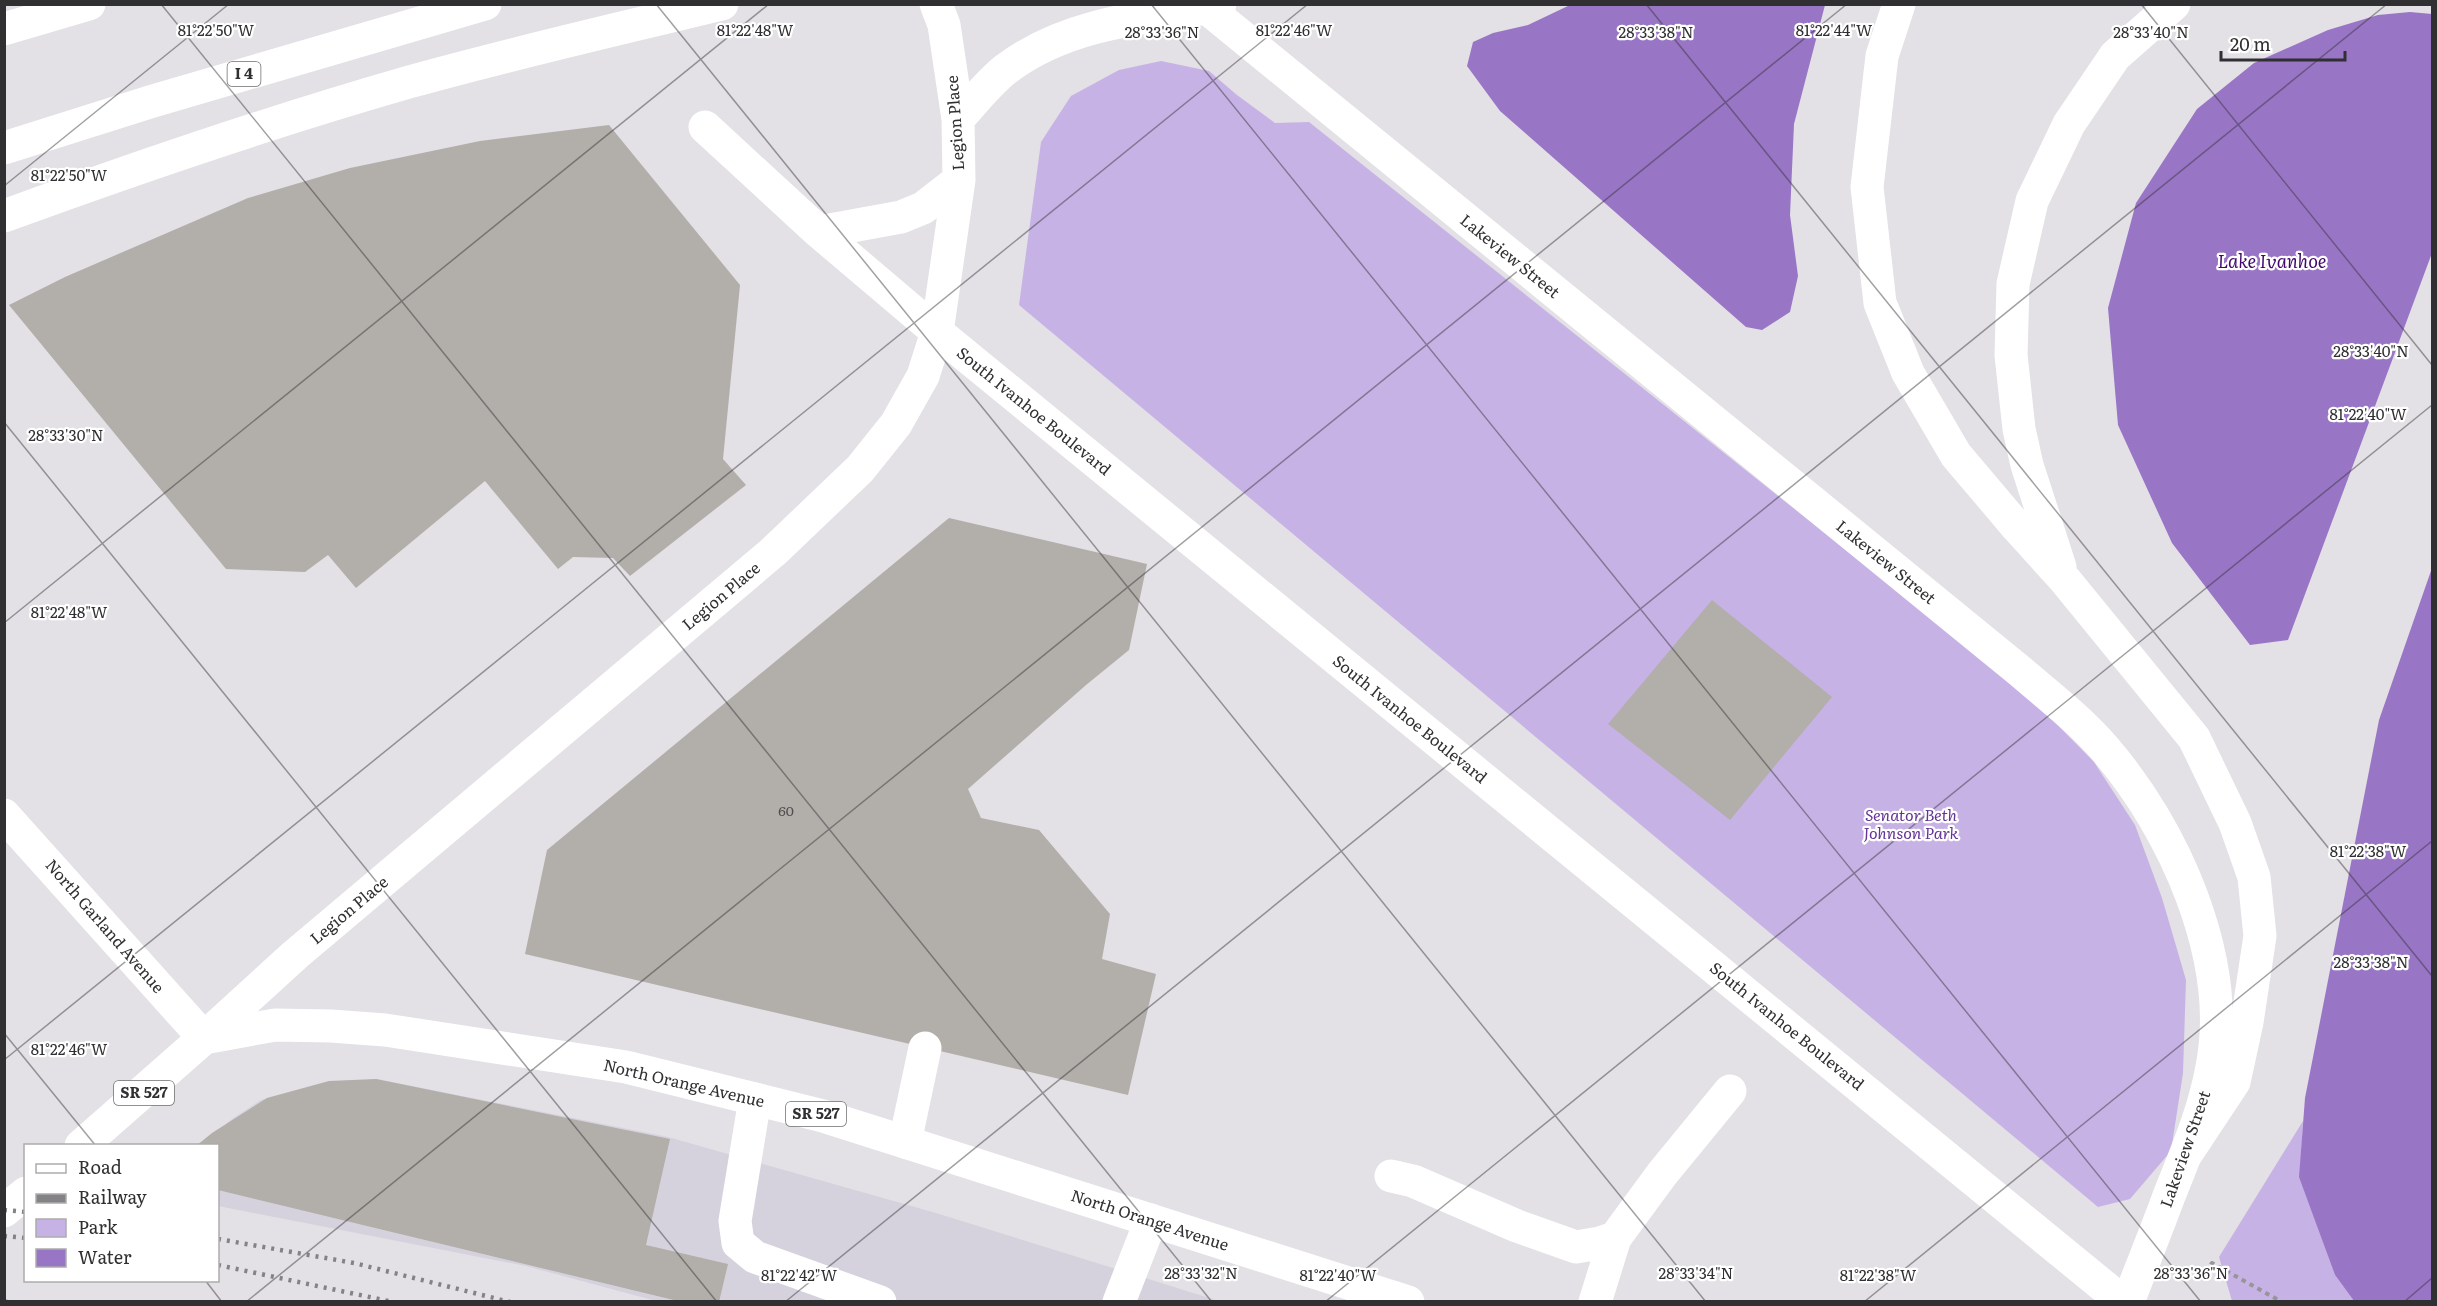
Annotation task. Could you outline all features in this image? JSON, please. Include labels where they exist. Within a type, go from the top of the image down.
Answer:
[{"type":"main road","points":[[4,29],[89,4]]},
{"type":"main road","name":"I 4","points":[[4,148],[153,100],[485,4]]},
{"type":"main road","points":[[4,216],[191,151],[398,86],[511,54],[722,4]]},
{"type":"main road","name":"Legion Place","points":[[204,1038],[295,955],[773,552],[852,477],[896,424],[923,376],[937,332],[959,180],[958,119],[944,25],[936,4]]},
{"type":"main road","points":[[1899,4],[1882,56],[1867,187],[1880,303],[1908,373],[1956,455],[2065,580],[2194,738],[2235,823],[2254,877],[2260,936],[2247,1022],[2234,1083],[2187,1153]]},
{"type":"main road","points":[[2065,580],[2027,465],[2019,429],[2011,355],[2013,284],[2032,201],[2069,124],[2115,56],[2174,4]]},
{"type":"main road","points":[[958,119],[1006,69],[1059,38],[1124,20],[1210,6]]},
{"type":"main road","name":"Lakeview Street","points":[[1210,6],[2021,672],[2075,718],[2105,750],[2138,792],[2169,846],[2206,940],[2217,1027],[2213,1065],[2203,1108],[2128,1302]]},
{"type":"main road","name":"South Ivanhoe Boulevard","points":[[705,127],[819,232],[937,332],[2123,1302]]},
{"type":"main road","points":[[819,232],[901,217],[923,208],[959,180]]},
{"type":"main road","name":"North Garland Avenue","points":[[4,815],[204,1038]]},
{"type":"main road","name":"North Orange Avenue","points":[[204,1038],[275,1025],[331,1026],[386,1030],[626,1067],[823,1116],[1408,1302]]},
{"type":"main road","name":"SR 527","points":[[83,1144],[204,1038]]},
{"type":"main road","points":[[905,1142],[925,1048]]},
{"type":"main road","points":[[1595,1302],[1615,1238],[1662,1174],[1730,1091]]},
{"type":"main road","points":[[755,1099],[735,1221],[738,1243],[755,1257],[880,1302]]},
{"type":"main road","points":[[1391,1176],[1413,1181],[1517,1226],[1576,1246],[1600,1244],[1615,1238]]},
{"type":"main road","points":[[4,1211],[24,1195]]},
{"type":"main road","points":[[1119,1302],[1151,1220]]},
{"type":"path","points":[[2200,1279],[2212,1263],[2282,1302]]},
{"type":"shaded area","points":[[377,1079],[668,1137],[936,1213],[1219,1301],[656,1301],[526,1266],[219,1206],[219,1144],[201,1144],[232,1119],[261,1100],[304,1088]]},
{"type":"green space","name":"Senator Beth Johnson Park","points":[[1161,61],[1209,71],[1275,123],[1309,122],[2029,696],[2094,762],[2135,825],[2162,898],[2186,980],[2183,1073],[2171,1151],[2130,1199],[2098,1207],[1019,305],[1041,142],[1071,96],[1119,70]]},
{"type":"green space","points":[[2303,1121],[2300,1177],[2335,1275],[2354,1301],[2232,1301],[2219,1257]]},
{"type":"water","points":[[1570,5],[1825,5],[1794,124],[1790,215],[1798,276],[1790,312],[1762,330],[1746,327],[1500,111],[1467,66],[1473,42],[1493,33],[1528,25]]},
{"type":"water","name":"Lake Ivanhoe","points":[[2410,12],[2432,14],[2432,253],[2288,640],[2250,645],[2172,543],[2118,425],[2108,308],[2136,203],[2197,109],[2254,63],[2328,30],[2378,15]]},
{"type":"water","points":[[2432,568],[2432,1301],[2354,1301],[2335,1275],[2299,1177],[2305,1098],[2379,720]]},
{"type":"building","points":[[609,125],[740,285],[723,459],[746,485],[630,576],[613,558],[573,557],[558,569],[485,481],[356,588],[328,555],[305,572],[226,569],[9,305],[65,277],[248,198],[350,168],[480,141]]},
{"type":"building","points":[[949,518],[1147,564],[1129,650],[968,789],[981,818],[1039,830],[1110,914],[1102,959],[1156,974],[1128,1095],[525,954],[547,850]]},
{"type":"building","points":[[1712,600],[1832,697],[1730,820],[1608,724]]},
{"type":"building","points":[[376,1079],[670,1139],[646,1245],[728,1264],[719,1302],[682,1302],[219,1190],[219,1144],[198,1144],[267,1098],[329,1081]]},
{"type":"railway","points":[[4,1210],[24,1212]]},
{"type":"railway","points":[[4,1236],[24,1238]]},
{"type":"railway","points":[[219,1239],[354,1263],[510,1302]]},
{"type":"railway","points":[[219,1265],[393,1302]]}]
